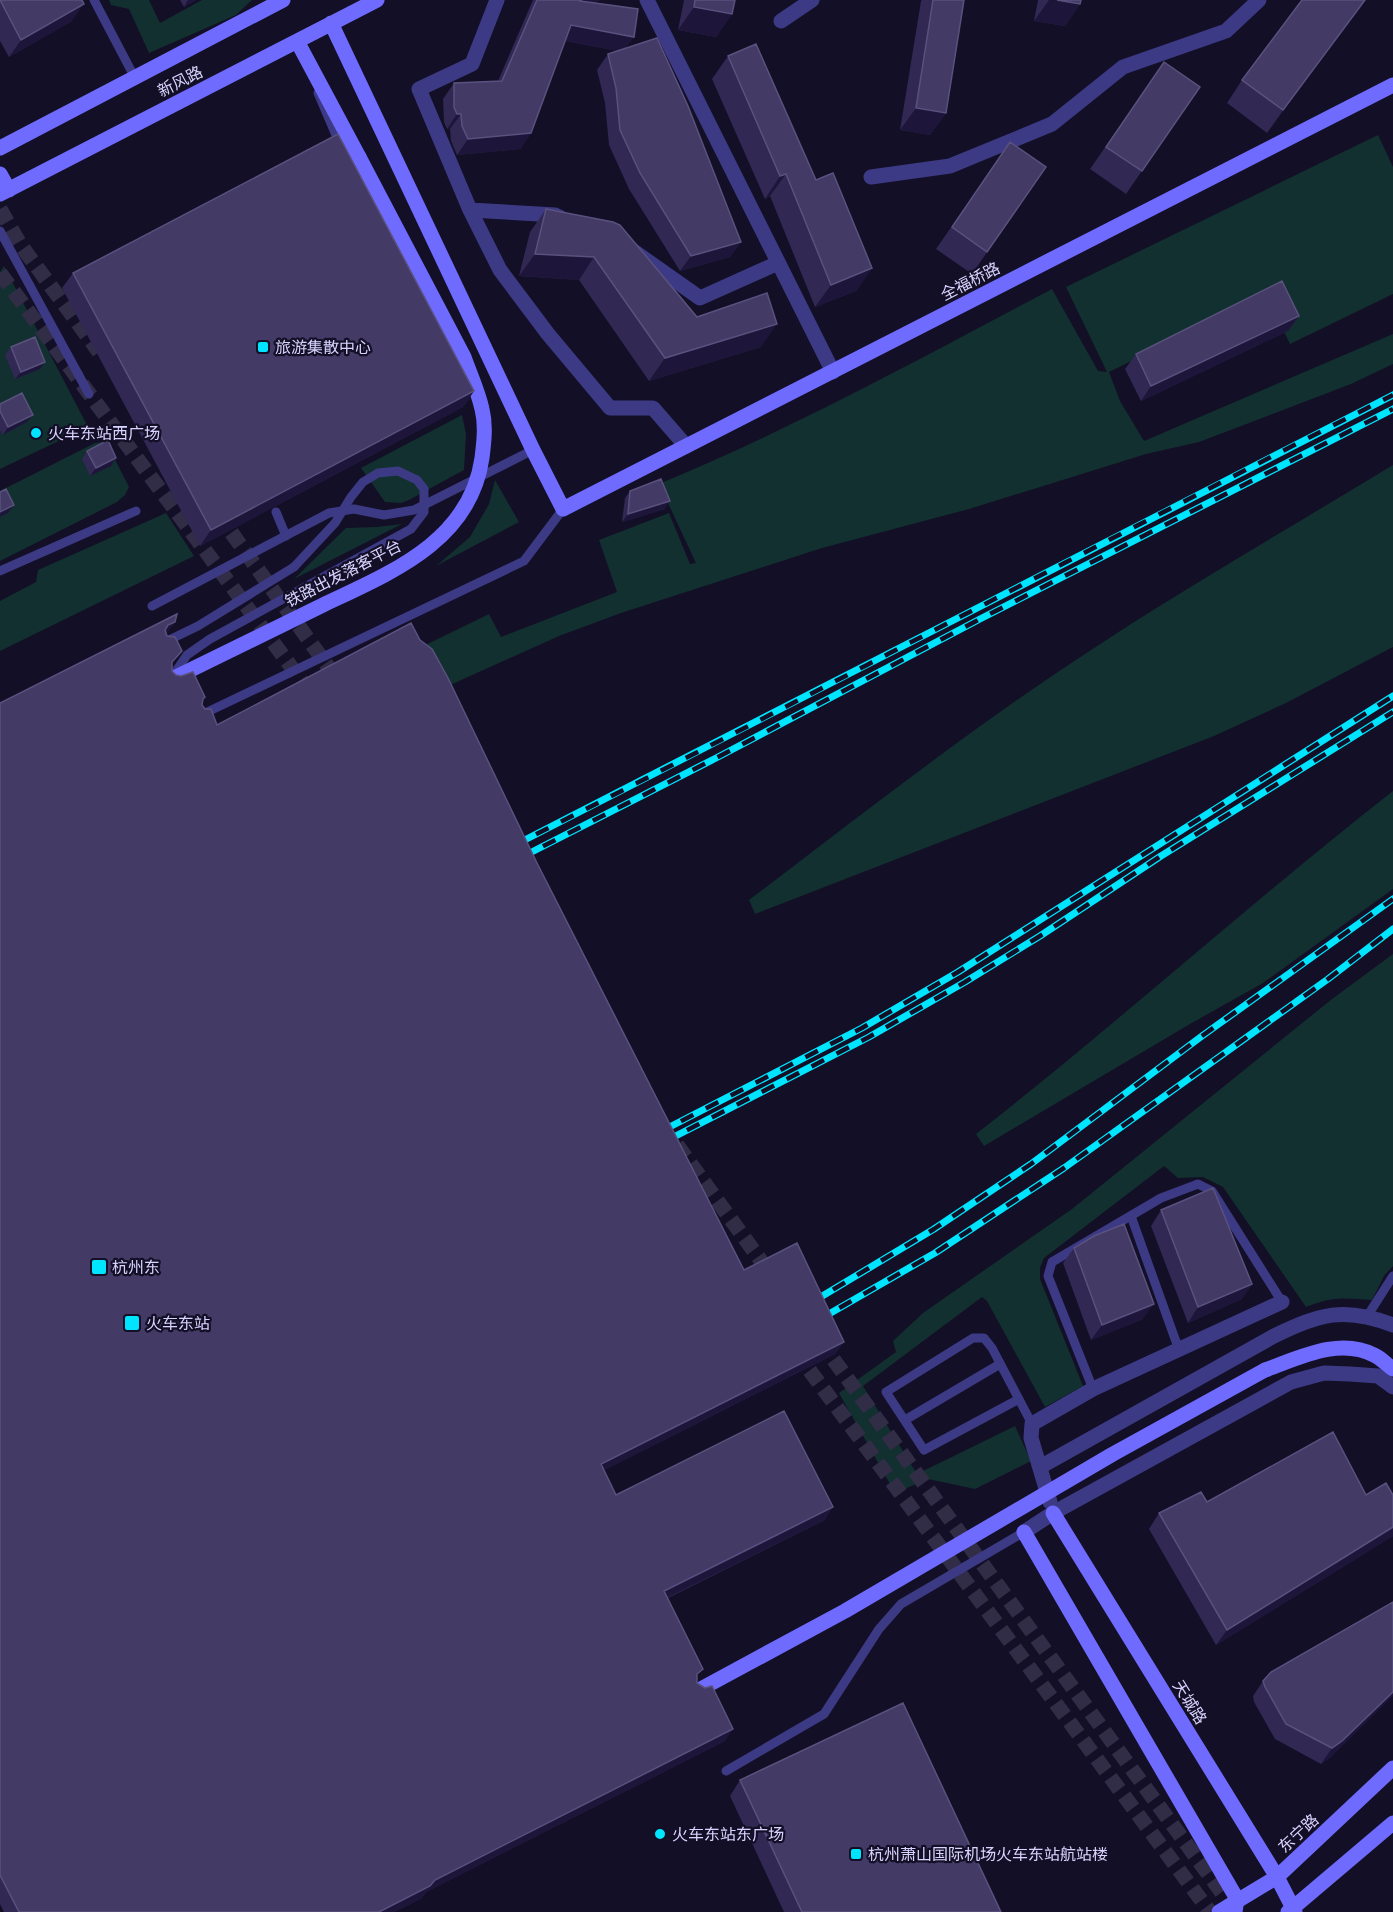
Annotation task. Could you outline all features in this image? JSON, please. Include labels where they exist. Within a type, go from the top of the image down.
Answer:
[{"type":"main road","name":"新风路","points":[[0,148],[283,0]]},
{"type":"main road","name":"新风路","points":[[4,192],[377,0]]},
{"type":"main road","points":[[332,23],[533,450],[563,508]]},
{"type":"main road","name":"铁路出发落客平台","points":[[172,679],[395,570],[440,539],[462,514],[473,493],[480,468],[484,439],[483,411],[464,357],[353,158],[297,41]]},
{"type":"main road","name":"全福桥路","points":[[563,508],[1393,85]]},
{"type":"main road","points":[[0,174],[4,192]]},
{"type":"main road","points":[[697,1691],[845,1611],[1113,1454],[1265,1370],[1319,1351],[1347,1347],[1374,1355],[1393,1369]]},
{"type":"main road","name":"天城路","points":[[1053,1513],[1277,1877],[1292,1911]]},
{"type":"main road","points":[[1024,1532],[1236,1906]]},
{"type":"main road","name":"东宁路","points":[[1219,1912],[1236,1906],[1277,1877],[1393,1768]]},
{"type":"main road","points":[[1292,1911],[1393,1823]]},
{"type":"street","points":[[497,0],[472,64],[419,89],[470,210],[500,270],[548,334],[610,408],[653,408],[686,446]]},
{"type":"street","points":[[647,0],[833,372]]},
{"type":"street","points":[[781,21],[812,0]]},
{"type":"street","points":[[871,177],[950,166],[1052,124],[1123,67],[1226,31],[1259,0]]},
{"type":"street","points":[[470,210],[555,215],[576,225]]},
{"type":"street","points":[[618,244],[639,254],[700,298],[778,263]]},
{"type":"street","points":[[1053,1513],[1031,1438],[1032,1424],[1093,1389],[1282,1302]]},
{"type":"street","points":[[1041,1467],[1274,1336],[1303,1323],[1336,1313],[1368,1315],[1393,1325]]},
{"type":"street","points":[[1024,1532],[1053,1513],[1291,1382],[1324,1373],[1350,1374],[1378,1376],[1393,1387]]},
{"type":"lane","points":[[94,0],[135,78]]},
{"type":"lane","points":[[0,231],[89,394]]},
{"type":"lane","points":[[152,606],[329,513],[354,508],[384,515],[414,510],[533,450]]},
{"type":"lane","points":[[163,643],[198,626],[294,567],[335,523],[351,496],[363,482],[378,473],[399,471],[417,480],[423,489],[424,513],[411,529],[210,639],[187,655],[172,679]]},
{"type":"lane","points":[[200,716],[524,561],[563,508]]},
{"type":"lane","points":[[0,571],[136,511]]},
{"type":"lane","points":[[276,512],[286,536]]},
{"type":"lane","points":[[1093,1389],[1048,1276],[1052,1262],[1161,1198],[1198,1184],[1212,1191],[1282,1302]]},
{"type":"lane","points":[[1131,1216],[1179,1350]]},
{"type":"lane","points":[[1368,1315],[1393,1276]]},
{"type":"lane","points":[[1019,1399],[924,1450],[886,1392],[973,1338],[984,1338],[1000,1364],[1019,1399],[1032,1424]]},
{"type":"lane","points":[[905,1420],[1000,1364]]},
{"type":"lane","points":[[726,1771],[824,1714],[879,1629],[902,1604],[1024,1532]]},
{"type":"green space","points":[[109,0],[149,0],[160,23],[202,0],[252,0],[236,15],[149,53],[129,9],[111,5]]},
{"type":"green space","points":[[1378,135],[1393,167],[1393,294],[1290,344],[1266,295],[1109,372],[1120,401],[1144,441],[1393,334],[1393,364],[1351,384],[1199,442],[1146,454],[969,509],[822,548],[621,613],[559,636],[439,690],[411,652],[489,614],[501,637],[617,592],[599,540],[669,513],[690,564],[696,563],[659,484],[809,416],[1052,289],[1098,371],[1107,372],[1066,287]]},
{"type":"green space","points":[[4,266],[88,427],[0,469],[0,272]]},
{"type":"green space","points":[[462,415],[466,434],[464,470],[409,500],[401,503],[385,502],[361,468]]},
{"type":"green space","points":[[106,442],[129,487],[125,495],[117,502],[0,561],[0,491],[95,443]]},
{"type":"green space","points":[[1393,465],[1393,647],[1286,703],[1214,736],[755,914],[749,900],[1011,705],[1133,622]]},
{"type":"green space","points":[[495,480],[519,522],[436,566],[470,537],[489,504]]},
{"type":"green space","points":[[166,513],[194,556],[0,651],[0,601],[36,582],[38,570]]},
{"type":"green space","points":[[402,524],[294,579],[346,528]]},
{"type":"green space","points":[[1393,791],[1393,889],[1263,983],[984,1146],[976,1134]]},
{"type":"green space","points":[[1393,954],[1393,1266],[1384,1276],[1372,1300],[1339,1299],[1323,1301],[1306,1307],[1223,1187],[1203,1177],[1178,1178],[1164,1166],[1044,1258],[1040,1268],[1040,1279],[1083,1386],[1045,1407],[987,1301],[982,1297],[863,1386],[917,1474],[1015,1426],[1031,1461],[975,1489],[928,1479],[895,1493],[839,1393],[896,1352],[893,1341],[923,1313],[1072,1209],[1332,999]]},
{"type":"building","points":[[0,0],[82,0],[84,4],[21,40]]},
{"type":"building","points":[[537,0],[581,0],[638,9],[634,37],[571,25],[531,133],[468,139],[462,126],[461,114],[457,114],[454,107],[454,83],[502,81]]},
{"type":"building","points":[[695,0],[735,0],[732,14],[694,7]]},
{"type":"building","points":[[933,0],[964,0],[946,113],[916,108]]},
{"type":"building","points":[[1057,0],[1081,0],[1080,4]]},
{"type":"building","points":[[1302,0],[1365,0],[1283,110],[1242,80]]},
{"type":"building","points":[[657,38],[688,106],[741,242],[691,256],[640,173],[620,130],[616,88],[608,54]]},
{"type":"building","points":[[756,44],[816,180],[833,173],[872,268],[831,285],[786,174],[780,176],[728,56]]},
{"type":"building","points":[[1164,62],[1200,87],[1142,171],[1106,147]]},
{"type":"building","name":"旅游集散中心","points":[[338,134],[474,391],[211,530],[73,273]]},
{"type":"building","points":[[1010,142],[1046,167],[987,252],[952,227]]},
{"type":"building","points":[[546,209],[620,225],[697,317],[767,293],[777,324],[665,358],[594,257],[535,254]]},
{"type":"building","points":[[1282,281],[1299,316],[1151,386],[1136,354]]},
{"type":"building","points":[[35,337],[45,362],[21,372],[11,347]]},
{"type":"building","points":[[22,393],[33,415],[8,427],[0,411],[0,404]]},
{"type":"building","points":[[108,440],[116,458],[96,468],[87,451]]},
{"type":"building","points":[[661,479],[670,501],[628,514],[630,491]]},
{"type":"building","points":[[6,489],[14,505],[0,512],[0,492]]},
{"type":"building","name":"杭州东","points":[[177,614],[175,622],[168,625],[165,630],[167,636],[175,637],[182,651],[172,662],[172,671],[181,676],[193,672],[205,697],[202,705],[205,709],[211,709],[217,725],[411,623],[420,640],[432,649],[448,678],[537,863],[744,1270],[797,1243],[844,1342],[601,1464],[616,1495],[784,1411],[833,1507],[664,1591],[703,1669],[697,1674],[697,1683],[705,1688],[712,1686],[733,1729],[435,1880],[430,1886],[379,1912],[19,1912],[0,1875],[0,703]]},
{"type":"building","points":[[1213,1188],[1252,1284],[1198,1307],[1161,1210]]},
{"type":"building","points":[[1124,1224],[1154,1304],[1102,1325],[1074,1248],[1094,1236]]},
{"type":"building","points":[[1333,1432],[1366,1495],[1386,1483],[1393,1495],[1393,1527],[1227,1630],[1159,1513],[1201,1492],[1207,1502]]},
{"type":"building","points":[[1393,1602],[1393,1692],[1332,1748],[1286,1724],[1263,1681],[1271,1672]]},
{"type":"building","name":"杭州萧山国际机场火车东站航站楼","points":[[903,1703],[1001,1912],[802,1912],[740,1780]]},
{"type":"tunnel","points":[[0,209],[20,244],[99,352]]},
{"type":"tunnel","points":[[0,273],[312,695]]},
{"type":"tunnel","points":[[218,514],[339,682]]},
{"type":"tunnel","points":[[677,1145],[772,1276]]},
{"type":"tunnel","points":[[820,1341],[1236,1912]]},
{"type":"tunnel","points":[[796,1352],[1210,1912]]},
{"type":"railway","points":[[511,847],[1393,395]]},
{"type":"railway","points":[[518,859],[980,619],[1393,409]]},
{"type":"railway","points":[[656,1134],[862,1028],[958,972],[1393,696]]},
{"type":"railway","points":[[662,1143],[869,1037],[965,982],[1040,936],[1161,856],[1393,712]]},
{"type":"railway","points":[[809,1304],[934,1229],[1031,1164],[1202,1036],[1393,899]]},
{"type":"railway","points":[[815,1322],[935,1253],[1064,1168],[1328,979],[1393,929]]},
{"type":"place","name":"旅游集散中心","points":[[263,347]]},
{"type":"place","name":"火车东站西广场","points":[[36,433]]},
{"type":"place","name":"杭州东","points":[[99,1267]]},
{"type":"place","name":"火车东站","points":[[132,1323]]},
{"type":"place","name":"火车东站东广场","points":[[660,1834]]},
{"type":"place","name":"杭州萧山国际机场火车东站航站楼","points":[[856,1854]]}]
